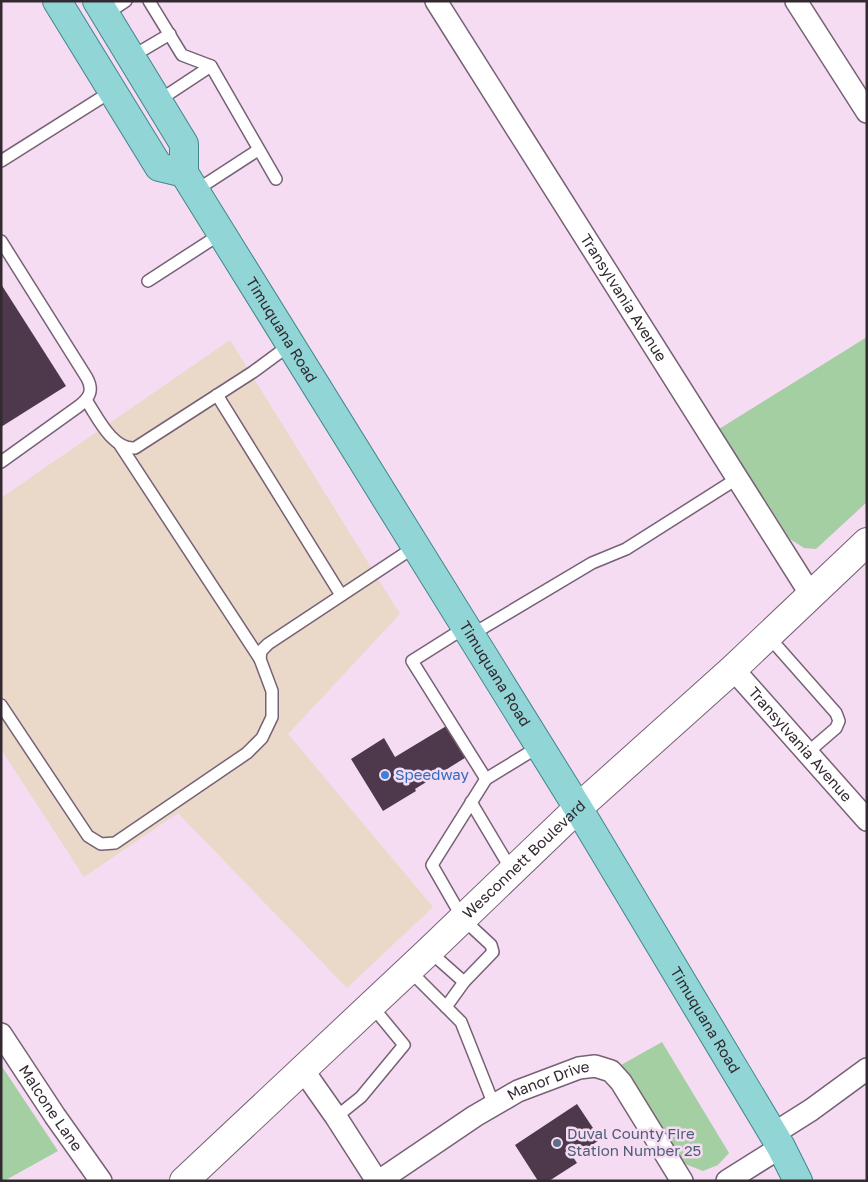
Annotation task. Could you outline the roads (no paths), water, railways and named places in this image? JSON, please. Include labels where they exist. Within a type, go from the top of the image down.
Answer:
[{"type":"main road","points":[[57,1],[159,167],[190,182]]},
{"type":"main road","points":[[110,6],[131,57],[184,144],[190,182]]},
{"type":"main road","name":"Timuquana Road","points":[[190,182],[578,808],[777,1141],[798,1181]]},
{"type":"street","name":"Transylvania Avenue","points":[[436,1],[811,595]]},
{"type":"street","points":[[796,1],[867,112]]},
{"type":"street","name":"Wesconnett Boulevard","points":[[184,1181],[304,1070],[578,808],[768,636],[867,542]]},
{"type":"street","name":"Transylvania Avenue","points":[[732,669],[867,820]]},
{"type":"street","name":"Malcone Lane","points":[[1,1034],[101,1181]]},
{"type":"street","name":"Manor Drive","points":[[378,1181],[475,1116],[518,1091],[579,1068],[595,1066],[611,1071],[620,1082],[682,1181]]},
{"type":"street","points":[[727,1181],[777,1141],[811,1110],[867,1069]]},
{"type":"street","points":[[304,1070],[378,1181]]},
{"type":"lane","points":[[149,1],[182,55],[211,66],[258,150],[276,178]]},
{"type":"lane","points":[[131,57],[170,34]]},
{"type":"lane","points":[[158,101],[211,66]]},
{"type":"lane","points":[[1,161],[112,91]]},
{"type":"lane","points":[[190,182],[258,150]]},
{"type":"lane","points":[[148,281],[222,233]]},
{"type":"lane","points":[[1,241],[91,385],[91,392],[86,400],[1,462]]},
{"type":"lane","points":[[119,444],[130,449],[135,448],[291,344]]},
{"type":"lane","points":[[217,395],[342,595]]},
{"type":"lane","points":[[1,705],[88,836],[101,844],[115,843],[247,753],[262,738],[272,717],[272,691],[260,659],[119,444],[111,437],[86,400]]},
{"type":"lane","points":[[486,779],[412,661],[592,563],[626,549],[738,478]]},
{"type":"lane","points":[[260,659],[261,651],[268,644],[416,546]]},
{"type":"lane","points":[[768,636],[836,713],[839,721],[836,728],[807,753]]},
{"type":"lane","points":[[446,1007],[464,982],[493,952],[491,945],[463,918],[432,865],[486,779],[540,746]]},
{"type":"lane","points":[[471,802],[512,871]]},
{"type":"lane","points":[[429,951],[464,982]]},
{"type":"lane","points":[[409,970],[461,1022],[494,1105]]},
{"type":"lane","points":[[336,1116],[361,1097],[404,1045],[371,1005]]},
{"type":"place","name":"Speedway","points":[[385,775]]},
{"type":"place","name":"Duval County Fire Station Number 25","points":[[557,1143]]}]
